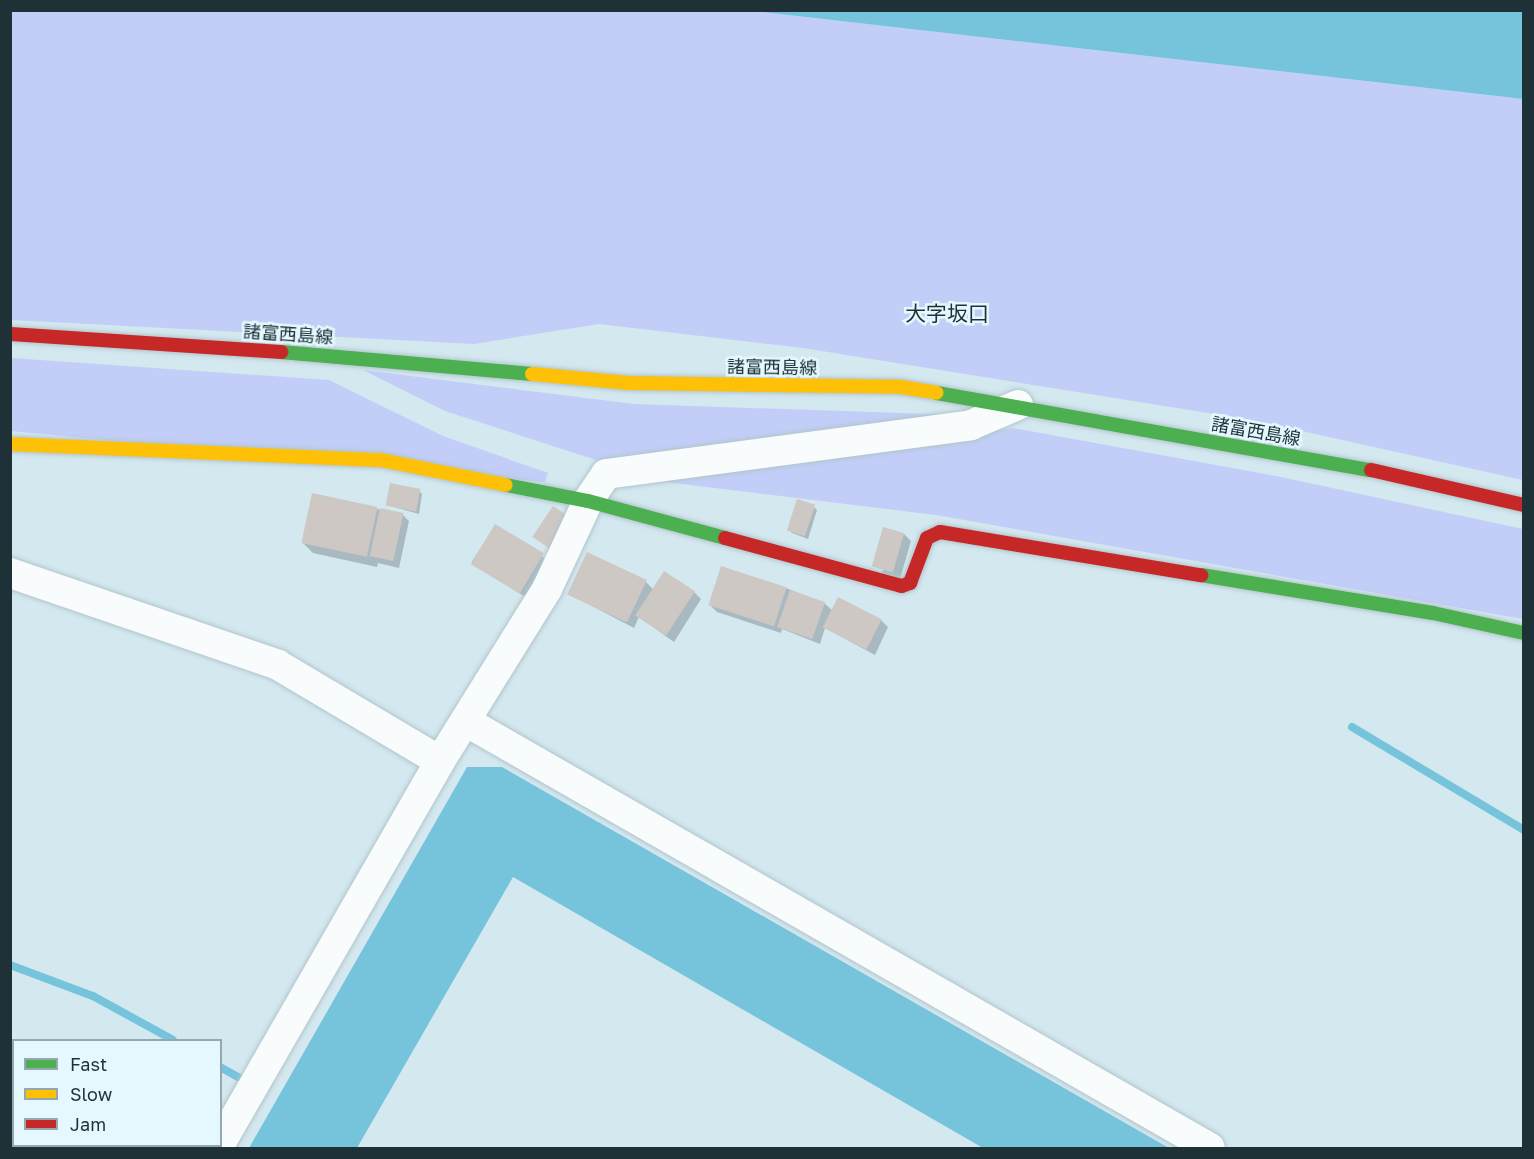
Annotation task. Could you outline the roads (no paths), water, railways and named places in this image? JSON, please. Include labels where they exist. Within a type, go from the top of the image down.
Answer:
[{"type":"street","name":"諸富西島線","points":[[10,334],[328,355],[629,383],[901,387],[1018,405],[1365,469],[1524,505]]},
{"type":"street","points":[[222,1141],[440,761],[467,722],[548,589],[588,501],[606,474],[971,425],[1018,405]]},
{"type":"street","points":[[10,444],[381,460],[588,501],[902,586],[910,583],[927,538],[940,532],[1433,613],[1524,633]]},
{"type":"street","points":[[10,573],[278,665],[440,761]]},
{"type":"street","points":[[467,722],[1210,1149]]},
{"type":"waterway","points":[[1352,727],[1524,830]]},
{"type":"waterway","points":[[10,965],[93,996],[171,1039]]},
{"type":"waterway","points":[[222,1068],[238,1077]]},
{"type":"district","name":"大字坂口","points":[[947,313]]}]
